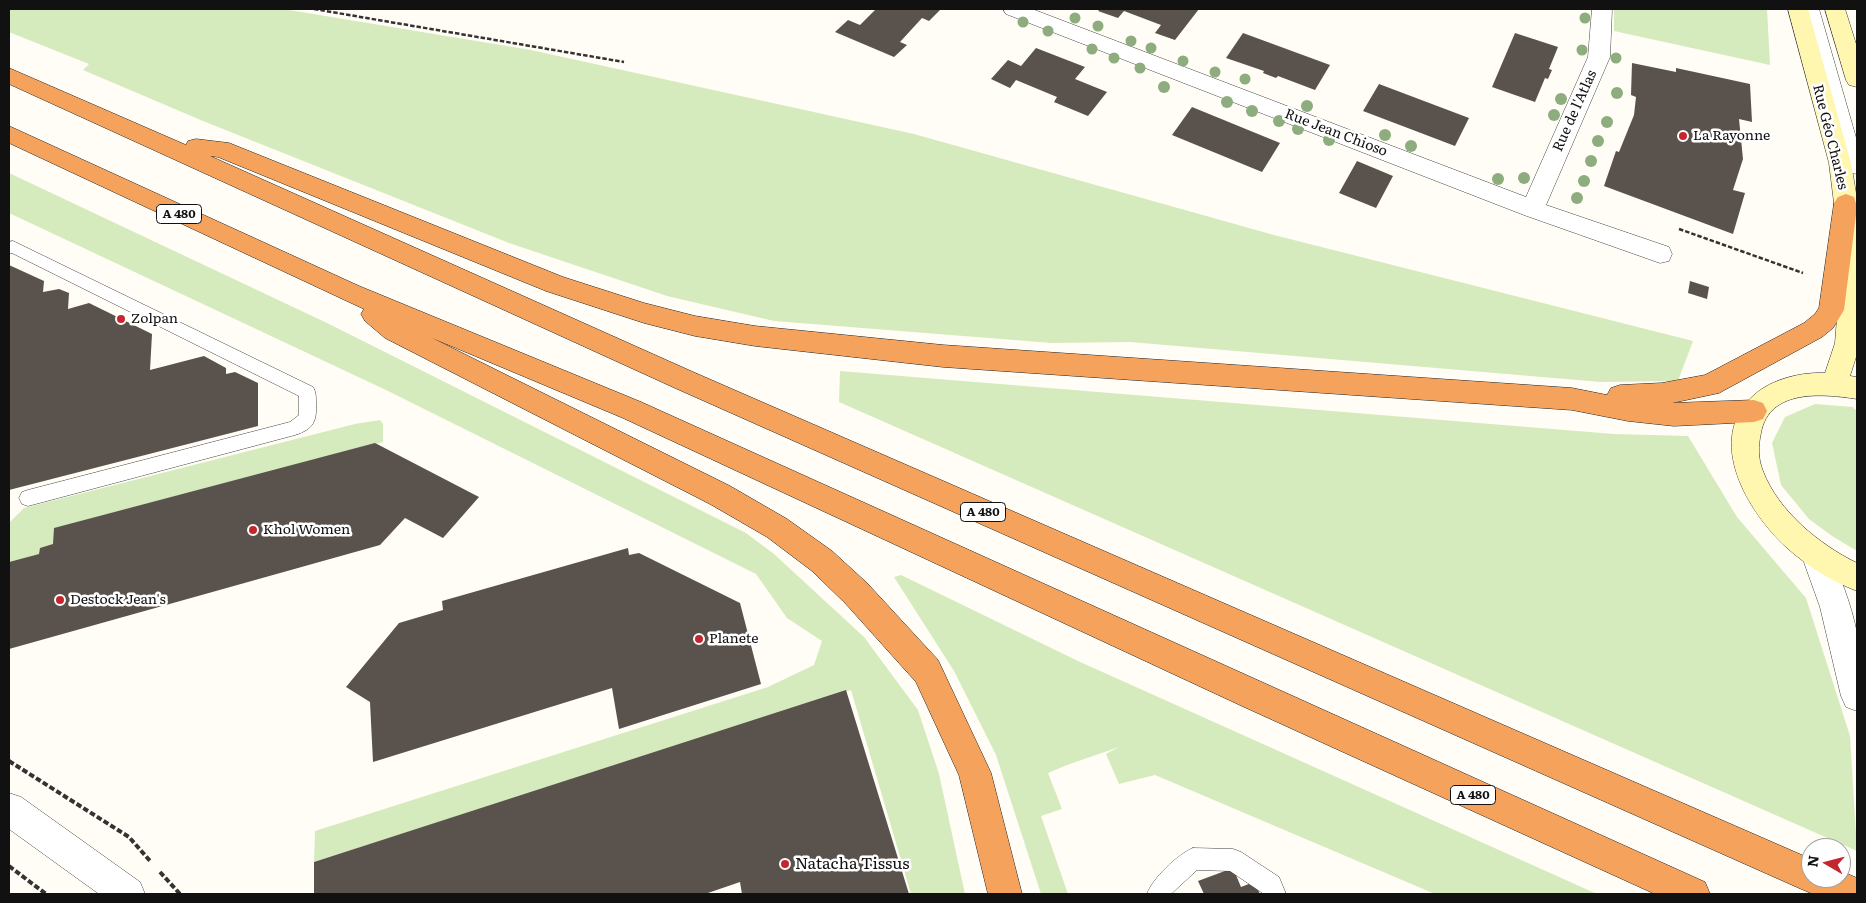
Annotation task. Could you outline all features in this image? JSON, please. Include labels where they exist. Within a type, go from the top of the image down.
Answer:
[{"type":"highway","name":"A 480","points":[[9,75],[684,380],[1801,871]]},
{"type":"highway","name":"A 480","points":[[9,134],[350,293],[632,410],[1244,691],[1694,894]]},
{"type":"highway","points":[[167,145],[221,149],[554,284],[644,313],[695,326],[755,336],[942,356],[1572,399],[1690,391],[1710,385],[1813,330],[1824,321],[1831,310],[1846,203]]},
{"type":"highway","points":[[350,293],[394,331],[720,495],[776,528],[822,561],[856,593],[927,671],[975,772],[1005,894]]},
{"type":"highway","points":[[1572,399],[1636,412],[1664,415],[1698,415],[1754,411]]},
{"type":"highway","name":"A 480","points":[[1839,888],[1853,894]]},
{"type":"street","name":"Rue Jean Chioso","points":[[1013,9],[1532,209],[1660,254]]},
{"type":"street","name":"Rue de l'Atlas","points":[[1532,209],[1599,57],[1602,9]]},
{"type":"street","name":"Rue Géo Charles","points":[[1798,9],[1838,154],[1846,203],[1852,293],[1846,386]]},
{"type":"street","points":[[1835,9],[1857,80]]},
{"type":"street","points":[[1846,386],[1804,384],[1783,390],[1766,398],[1754,411],[1746,431],[1745,454],[1752,479],[1772,512],[1789,531],[1816,554],[1845,572],[1857,577]]},
{"type":"street","points":[[1816,554],[1835,607],[1846,658],[1857,696]]},
{"type":"street","points":[[9,809],[128,894]]},
{"type":"lane","points":[[1812,9],[1817,33],[1848,127],[1857,169]]},
{"type":"lane","points":[[9,248],[13,247],[307,392],[308,418],[295,428],[28,498]]},
{"type":"lane","points":[[1158,894],[1194,859],[1233,860],[1271,885],[1275,894]]},
{"type":"path","points":[[314,9],[624,62]]},
{"type":"path","points":[[1660,254],[1669,226],[1798,272],[1836,275]]},
{"type":"path","points":[[9,760],[129,837],[180,894]]},
{"type":"path","points":[[9,866],[46,894]]},
{"type":"green space","points":[[9,9],[283,9],[531,50],[914,134],[1274,235],[1693,341],[1678,381],[1601,382],[1130,342],[1052,343],[774,321],[667,296],[509,243],[203,121],[83,70],[89,64],[9,32]]},
{"type":"green space","points":[[1614,9],[1767,9],[1770,65],[1614,31]]},
{"type":"green space","points":[[9,173],[327,323],[746,533],[774,554],[864,637],[918,710],[939,774],[965,894],[911,894],[851,690],[314,862],[315,831],[768,687],[814,665],[822,641],[787,618],[756,574],[386,390],[9,213]]},
{"type":"green space","points":[[840,371],[1614,434],[1688,436],[1737,517],[1806,598],[1850,736],[1857,851],[1851,848],[1851,838],[1828,838],[839,402]]},
{"type":"green space","points":[[1815,404],[1853,407],[1857,410],[1857,551],[1809,519],[1781,485],[1772,443],[1785,417]]},
{"type":"green space","points":[[380,420],[383,424],[383,442],[53,544],[39,554],[9,562],[9,523],[24,508],[355,424]]},
{"type":"green space","points":[[901,575],[1078,661],[1597,894],[1435,894],[1155,775],[1119,784],[1106,754],[1119,747],[1048,773],[1062,809],[1041,816],[1068,894],[1041,894],[996,755],[954,671],[894,577]]},
{"type":"building","points":[[876,9],[941,9],[929,21],[922,18],[900,42],[907,45],[894,57],[835,32],[848,20],[860,25]]},
{"type":"building","points":[[1100,9],[1199,9],[1175,40],[1155,33],[1161,25],[1124,11],[1118,18],[1098,11]]},
{"type":"building","points":[[1243,33],[1330,65],[1315,90],[1278,76],[1276,78],[1263,73],[1264,71],[1226,58]]},
{"type":"building","points":[[1515,33],[1558,47],[1549,69],[1552,70],[1548,79],[1545,78],[1535,102],[1492,87]]},
{"type":"building","points":[[1036,48],[1085,67],[1075,79],[1107,92],[1088,116],[1054,102],[1057,97],[1016,80],[1010,88],[991,79],[1008,60],[1021,66]]},
{"type":"building","points":[[1632,63],[1676,72],[1676,68],[1750,84],[1752,122],[1739,119],[1743,159],[1733,190],[1745,193],[1733,234],[1604,186],[1616,151],[1619,152],[1634,115],[1636,97],[1631,95]]},
{"type":"building","points":[[1379,84],[1469,118],[1455,146],[1363,111]]},
{"type":"building","points":[[1192,107],[1280,143],[1262,172],[1172,135]]},
{"type":"building","points":[[1357,161],[1393,176],[1376,208],[1339,193]]},
{"type":"building","points":[[9,265],[44,281],[43,292],[59,289],[69,293],[68,309],[89,303],[152,334],[150,370],[204,356],[226,368],[226,374],[235,372],[258,383],[258,426],[9,490]]},
{"type":"building","points":[[1690,281],[1709,287],[1707,299],[1688,293]]},
{"type":"building","points":[[375,443],[479,497],[443,538],[405,518],[380,545],[9,649],[9,562],[39,554],[40,548],[53,544],[54,528]]},
{"type":"building","points":[[628,548],[629,555],[639,553],[740,603],[761,684],[619,729],[612,688],[373,762],[370,702],[346,687],[399,623],[443,610],[442,601]]},
{"type":"building","points":[[846,690],[909,894],[742,894],[740,882],[705,894],[314,894],[314,862]]},
{"type":"building","points":[[1233,868],[1241,887],[1254,882],[1260,894],[1204,894],[1198,881]]},
{"type":"place","name":"La Rayonne","points":[[1683,136]]},
{"type":"place","name":"Zolpan","points":[[121,319]]},
{"type":"place","name":"Khol Women","points":[[253,530]]},
{"type":"place","name":"Destock Jean's","points":[[60,600]]},
{"type":"place","name":"Planete","points":[[699,639]]},
{"type":"place","name":"Natacha Tissus","points":[[785,864]]}]
